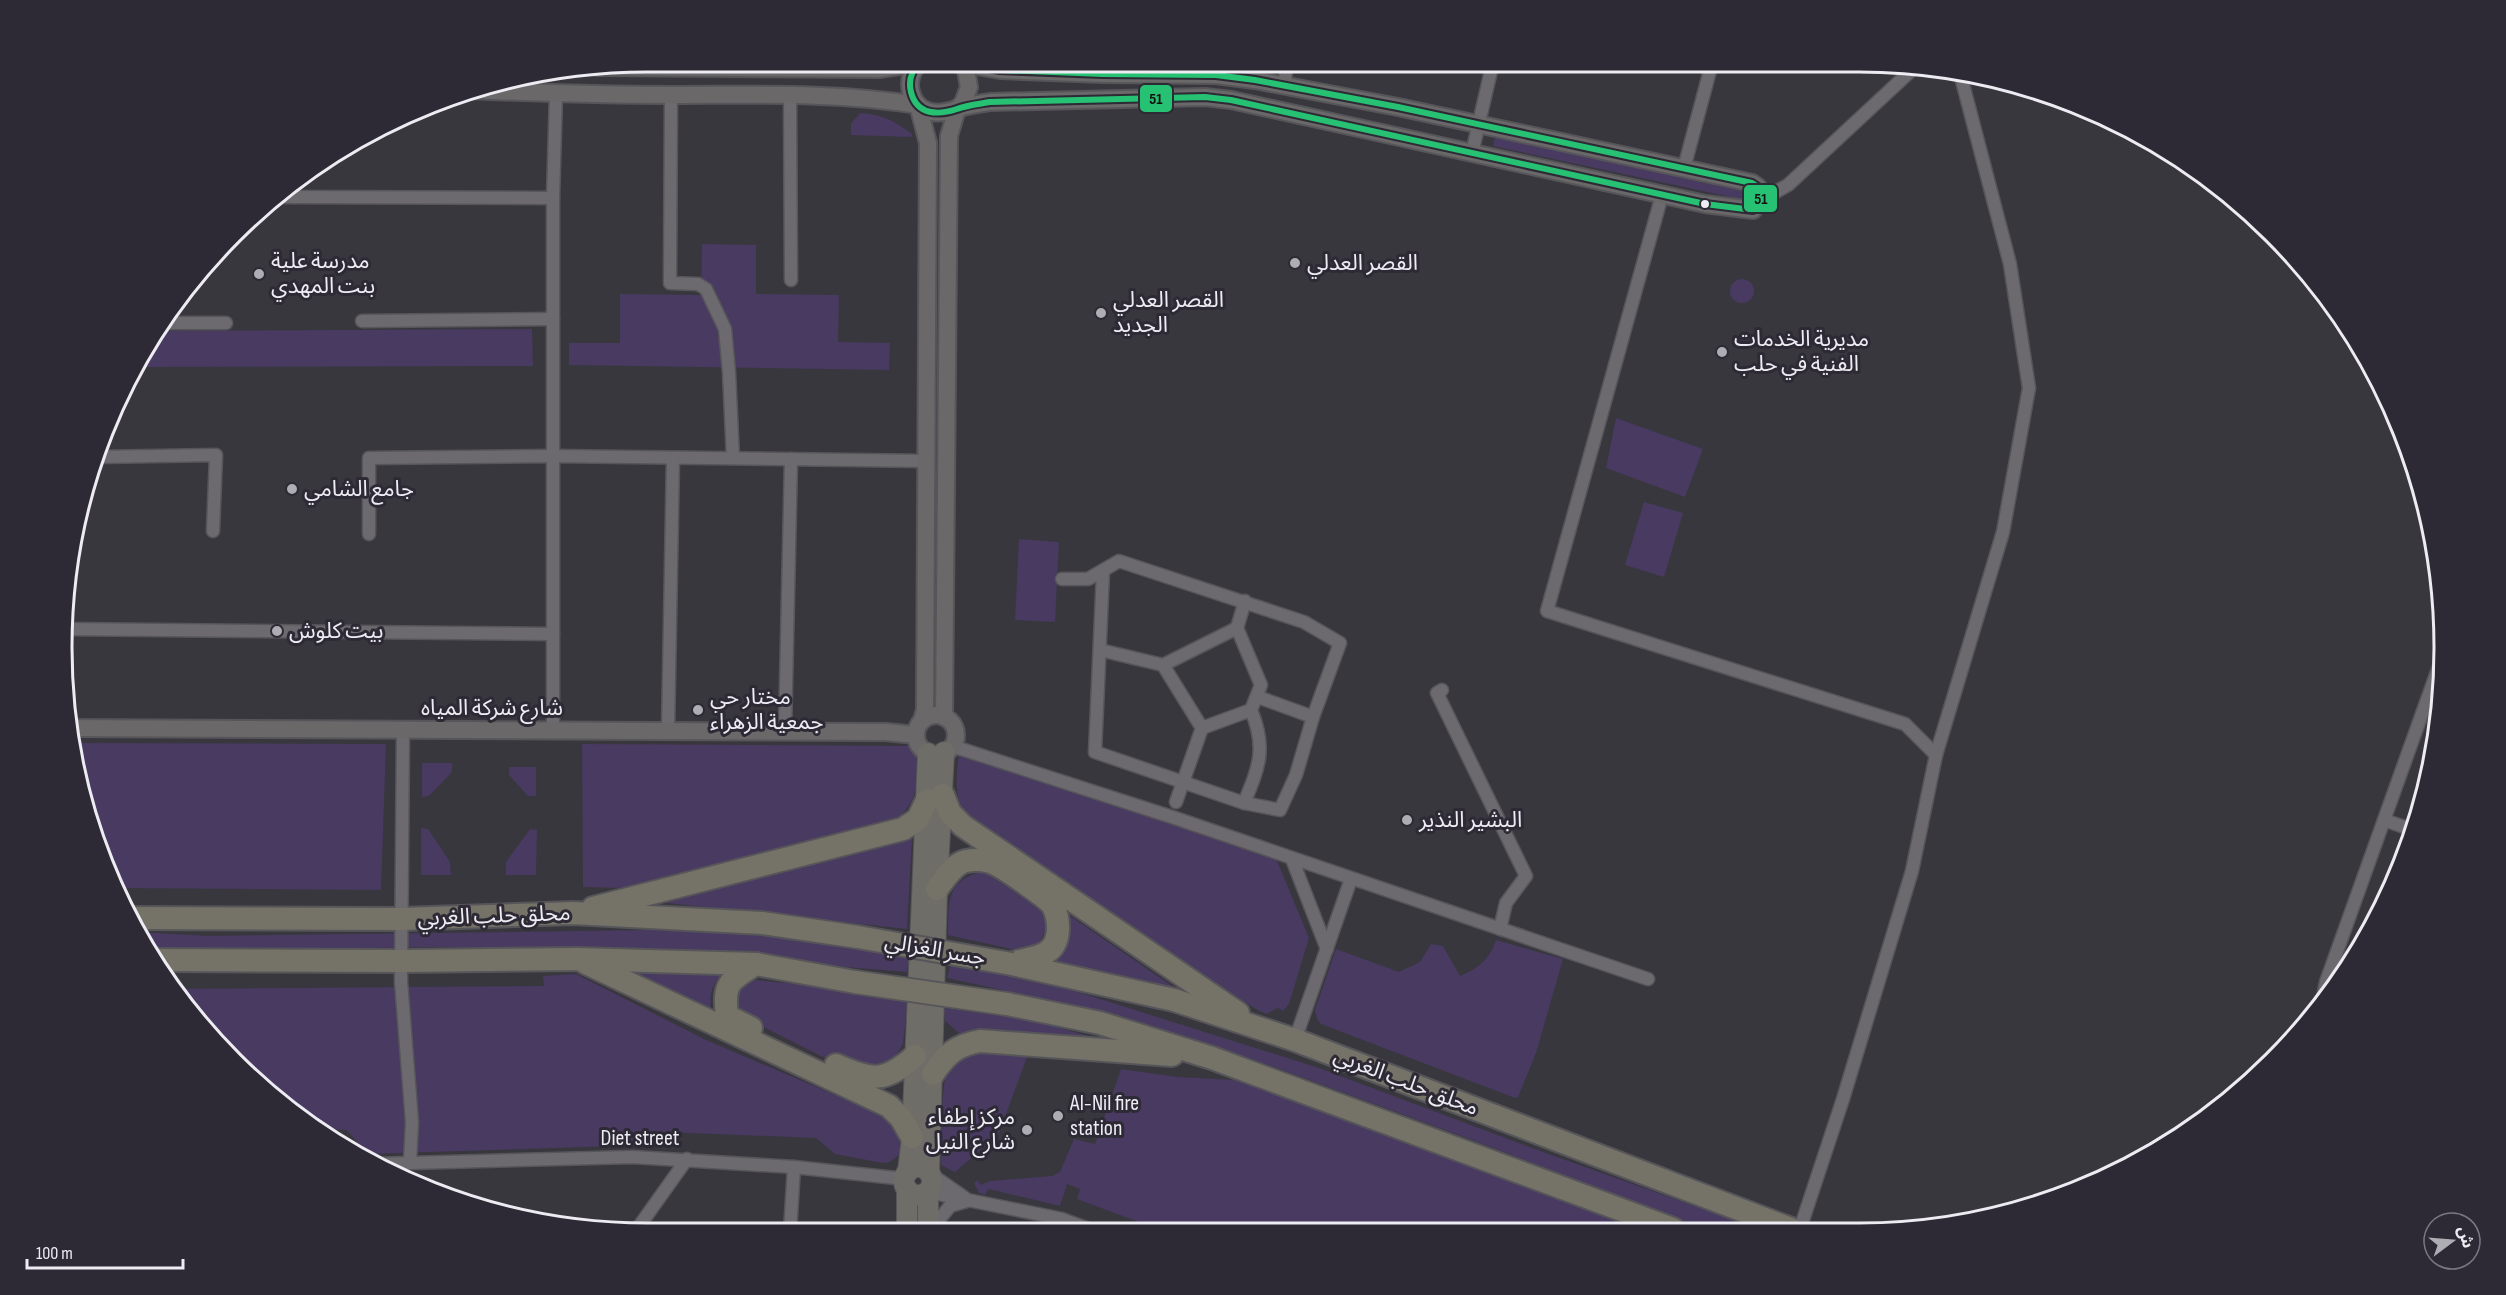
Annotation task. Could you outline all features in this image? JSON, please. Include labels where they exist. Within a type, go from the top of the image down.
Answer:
[{"type":"highway","points":[[573,913],[903,829],[918,819],[935,798],[963,826],[1262,1029]]},
{"type":"highway","points":[[937,889],[952,870],[964,861],[978,860],[993,863],[1040,894],[1052,905],[1058,923],[1057,939],[1047,952],[1012,964]]},
{"type":"highway","name":"محلق حلب الغربي","points":[[140,918],[402,919],[573,913],[762,923],[858,937]]},
{"type":"highway","name":"جسر الغزالي","points":[[858,937],[1012,964]]},
{"type":"highway","name":"محلق حلب الغربي","points":[[165,960],[577,959],[756,964],[855,981]]},
{"type":"highway","points":[[577,959],[889,1106],[901,1118],[912,1137]]},
{"type":"highway","points":[[756,964],[731,982],[724,996],[727,1016],[864,1077],[878,1078],[900,1069],[915,1056]]},
{"type":"highway","name":"محلق حلب الغربي","points":[[1012,964],[1174,1000],[1295,1040],[1775,1223]]},
{"type":"highway","name":"جسر الغزالي","points":[[855,981],[1007,1004]]},
{"type":"highway","name":"محلق حلب الغربي","points":[[1007,1004],[1100,1023],[1212,1059],[1657,1223]]},
{"type":"highway","points":[[933,1074],[946,1055],[963,1044],[980,1041],[1212,1059]]},
{"type":"main road","points":[[907,1223],[906,1180],[912,1137],[915,1056],[935,798],[941,750]]},
{"type":"main road","points":[[929,1223],[928,1182],[937,889],[935,798]]},
{"type":"main road","points":[[906,1180],[916,1168],[928,1182]]},
{"type":"street","points":[[913,72],[910,88],[918,105],[928,143],[925,710],[919,728],[919,746],[941,750],[1172,817],[1648,979]]},
{"type":"street","points":[[944,717],[949,136],[957,109],[967,95],[969,87],[966,72]]},
{"type":"street","points":[[1160,72],[1216,75],[1285,86],[1684,168],[1752,183],[1758,187],[1761,200]]},
{"type":"street","points":[[1285,86],[1286,72]]},
{"type":"street","points":[[1472,153],[1491,72]]},
{"type":"street","points":[[1684,168],[1710,72]]},
{"type":"street","points":[[501,91],[556,94],[790,94],[878,98],[918,105],[932,113],[949,112],[990,102],[1205,97],[1232,100],[1662,195],[1753,210],[1761,200],[1788,185],[1907,74]]},
{"type":"street","points":[[1802,1223],[1843,1100],[1912,871],[1936,755],[2002,532],[2029,388],[2010,264],[1962,82]]},
{"type":"street","points":[[553,730],[553,198],[556,94]]},
{"type":"street","points":[[790,94],[791,280]]},
{"type":"street","points":[[671,95],[670,283],[698,284],[706,289],[724,329],[729,372],[733,458]]},
{"type":"street","points":[[1662,195],[1547,611],[1905,724],[1936,755]]},
{"type":"street","points":[[290,197],[553,198]]},
{"type":"street","points":[[362,321],[553,319]]},
{"type":"street","points":[[173,323],[226,323]]},
{"type":"street","points":[[105,457],[216,455],[213,531]]},
{"type":"street","points":[[369,534],[369,458],[553,456],[927,461]]},
{"type":"street","points":[[668,731],[673,458]]},
{"type":"street","points":[[784,731],[792,459]]},
{"type":"street","points":[[1062,579],[1088,579],[1119,561],[1304,622],[1340,643],[1313,717],[1296,775],[1280,810],[1244,803],[1095,752],[1103,572]]},
{"type":"street","points":[[1202,728],[1251,710],[1258,697],[1261,685],[1237,628],[1245,601]]},
{"type":"street","points":[[1100,650],[1163,665],[1237,628]]},
{"type":"street","points":[[72,629],[553,634]]},
{"type":"street","points":[[1163,665],[1202,728],[1176,802]]},
{"type":"street","points":[[2326,983],[2433,688]]},
{"type":"street","points":[[1442,690],[1437,693],[1526,876],[1506,903],[1500,929]]},
{"type":"street","points":[[1258,697],[1313,717]]},
{"type":"street","points":[[1244,803],[1261,755],[1260,739],[1251,710]]},
{"type":"street","points":[[919,728],[933,715],[944,717],[955,730],[941,750]]},
{"type":"street","name":"شارع شركة المياه","points":[[78,728],[886,732],[919,728]]},
{"type":"street","points":[[403,731],[402,919],[404,1034],[412,1122],[410,1162]]},
{"type":"street","points":[[2385,820],[2405,827]]},
{"type":"street","points":[[1292,859],[1327,949]]},
{"type":"street","points":[[1295,1040],[1351,879]]},
{"type":"street","name":"Diet street","points":[[391,1163],[633,1157],[794,1167],[906,1180]]},
{"type":"street","points":[[642,1223],[687,1159]]},
{"type":"street","points":[[791,1223],[794,1167]]},
{"type":"street","points":[[928,1182],[969,1200],[1055,1223]]},
{"type":"street","points":[[928,1182],[969,1200]]},
{"type":"street","points":[[936,1223],[950,1206],[969,1200]]},
{"type":"shaded area","points":[[860,113],[888,119],[912,134],[912,137],[851,135],[851,124]]},
{"type":"shaded area","points":[[1495,137],[1746,192],[1749,194],[1749,199],[1740,199],[1493,146]]},
{"type":"shaded area","points":[[702,244],[756,245],[756,294],[839,295],[838,342],[890,343],[889,370],[569,365],[569,343],[620,343],[620,294],[701,295]]},
{"type":"shaded area","points":[[1742,279],[1747,280],[1753,286],[1753,296],[1747,302],[1742,303],[1737,302],[1731,296],[1730,291],[1731,286],[1737,280]]},
{"type":"shaded area","points":[[532,329],[533,366],[145,367],[167,331]]},
{"type":"shaded area","points":[[1616,418],[1703,449],[1685,497],[1606,468]]},
{"type":"shaded area","points":[[1644,502],[1683,513],[1664,577],[1625,565]]},
{"type":"shaded area","points":[[1019,539],[1059,542],[1055,622],[1015,620]]},
{"type":"shaded area","points":[[80,743],[386,744],[381,890],[125,888],[103,832]]},
{"type":"shaded area","points":[[582,744],[909,746],[917,751],[917,779],[911,802],[899,817],[640,884],[619,888],[583,887]]},
{"type":"shaded area","points":[[959,755],[1275,856],[1309,938],[1289,1004],[1283,1011],[1278,1008],[1266,1014],[1256,1009],[974,826],[959,801],[957,776]]},
{"type":"shaded area","points":[[422,763],[452,763],[452,772],[429,796],[422,797]]},
{"type":"shaded area","points":[[509,767],[536,767],[536,796],[528,796],[509,775]]},
{"type":"shaded area","points":[[421,828],[428,829],[450,862],[451,875],[421,875]]},
{"type":"shaded area","points":[[530,829],[537,830],[536,875],[506,875],[506,862]]},
{"type":"shaded area","points":[[912,838],[907,929],[649,901]]},
{"type":"shaded area","points":[[986,873],[1041,909],[1045,923],[1044,935],[1031,949],[1025,952],[948,935],[950,897],[959,883],[966,877]]},
{"type":"shaded area","points":[[1060,909],[1191,999],[1049,960]]},
{"type":"shaded area","points":[[649,930],[765,934],[910,953],[907,972],[832,966],[710,951],[429,947],[248,950],[157,948],[148,933],[208,936]]},
{"type":"shaded area","points":[[1496,940],[1563,959],[1536,1053],[1518,1097],[1515,1098],[1321,1024],[1317,1019],[1315,1010],[1336,949],[1399,972],[1420,962],[1431,944],[1443,946],[1460,976],[1473,970],[1482,962],[1490,953]]},
{"type":"shaded area","points":[[951,963],[1078,992],[1316,1067],[1532,1148],[1742,1223],[1689,1223],[1252,1059],[1053,1001],[947,978]]},
{"type":"shaded area","points":[[619,972],[721,975],[712,990],[712,1020]]},
{"type":"shaded area","points":[[576,974],[706,1040],[875,1112],[894,1129],[899,1140],[900,1154],[890,1162],[883,1163],[835,1154],[816,1138],[665,1132],[651,1145],[374,1154],[361,1146],[347,1130],[334,1130],[328,1126],[268,1080],[215,1027],[185,989],[544,986],[543,976]]},
{"type":"shaded area","points":[[755,980],[841,988],[908,998],[903,1044],[893,1061],[865,1074],[821,1056],[742,1016],[736,1008],[738,990]]},
{"type":"shaded area","points":[[944,1008],[1030,1020],[1143,1051],[959,1033],[945,1021]]},
{"type":"shaded area","points":[[973,1052],[1027,1057],[995,1144],[984,1147],[955,1172],[941,1165],[944,1085],[951,1063]]},
{"type":"shaded area","points":[[1121,1069],[1177,1077],[1236,1080],[1632,1223],[1142,1223],[1077,1199],[1080,1189],[1067,1184],[1060,1206],[988,1189],[985,1195],[979,1193],[974,1183],[978,1180],[980,1185],[990,1181],[1052,1176],[1060,1172],[1074,1139],[1095,1144]]},
{"type":"transit line","name":"51","points":[[913,72],[910,83],[914,100],[923,110],[936,113],[990,102],[1205,97],[1231,100],[1705,204],[1753,210],[1761,200],[1758,187],[1752,183],[1398,107],[1255,80],[1216,75],[1052,72]]},
{"type":"place","name":"القصر العدلي","points":[[1295,263]]},
{"type":"place","name":"مدرسة علية بنت المهدي","points":[[259,274]]},
{"type":"place","name":"القصر العدلي الجديد","points":[[1101,313]]},
{"type":"place","name":"مديرية الخدمات الفنية في حلب","points":[[1722,352]]},
{"type":"place","name":"جامع الشامي","points":[[292,489]]},
{"type":"place","name":"بيت كلوش","points":[[277,631]]},
{"type":"place","name":"مختار حي جمعية الزهراء","points":[[698,710]]},
{"type":"place","name":"البشير النذير","points":[[1407,820]]},
{"type":"place","name":"Al-Nil fire station","points":[[1058,1116]]},
{"type":"place","name":"مركز إطفاء شارع النيل","points":[[1027,1130]]}]
